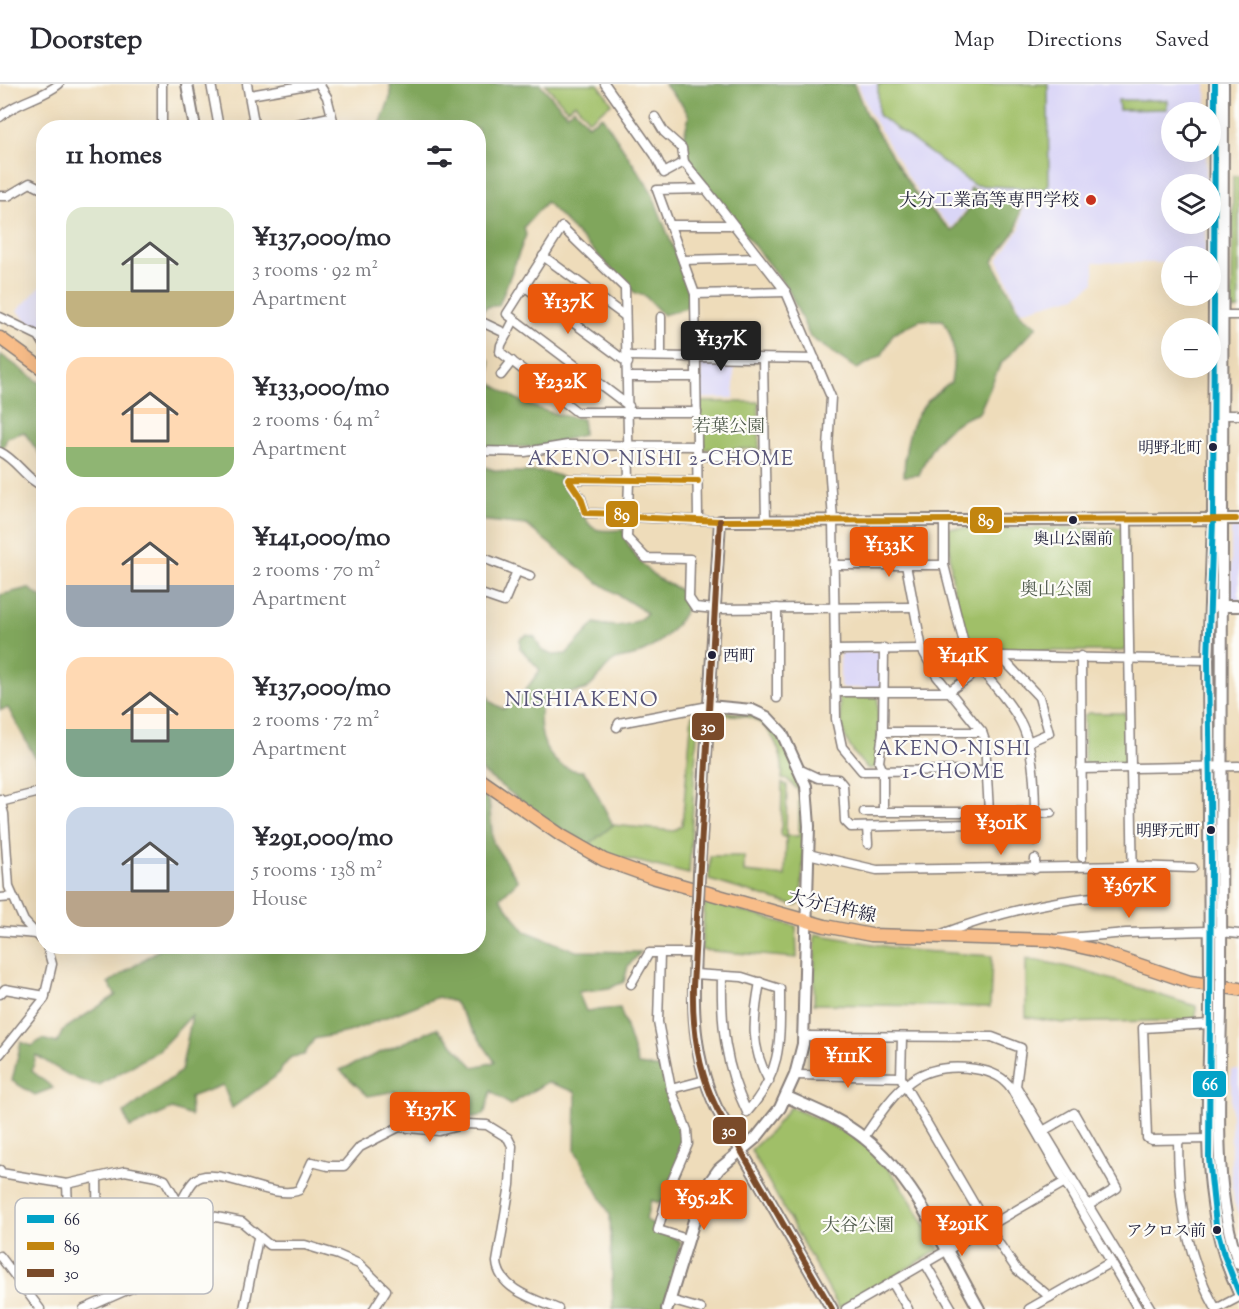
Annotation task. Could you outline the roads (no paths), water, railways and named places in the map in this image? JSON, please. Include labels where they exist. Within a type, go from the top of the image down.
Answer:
[{"type":"main road","points":[[0,338],[36,364]]},
{"type":"main road","name":"大分臼杵線","points":[[486,784],[546,826],[604,860],[634,871],[805,920],[858,933],[1050,940],[1095,950],[1190,982],[1239,989]]},
{"type":"street","points":[[0,117],[13,106],[35,100],[59,84]]},
{"type":"street","points":[[162,84],[162,120]]},
{"type":"street","points":[[187,84],[194,120]]},
{"type":"street","points":[[211,84],[218,120]]},
{"type":"street","points":[[247,84],[254,120]]},
{"type":"street","points":[[250,95],[313,84]]},
{"type":"street","points":[[319,84],[327,97],[331,120]]},
{"type":"street","points":[[605,84],[655,155],[664,173],[684,162]]},
{"type":"street","points":[[1215,84],[1219,315]]},
{"type":"street","points":[[1223,84],[1218,415],[1218,519],[1222,606],[1221,766],[1216,1001],[1221,1174],[1225,1210],[1239,1264]]},
{"type":"street","points":[[316,120],[330,117]]},
{"type":"street","points":[[655,117],[664,132],[682,148],[684,162],[786,292],[831,397],[828,449],[833,520],[836,730],[842,747],[862,771],[987,770]]},
{"type":"street","points":[[0,196],[8,196],[30,183],[36,186]]},
{"type":"street","points":[[698,518],[694,294],[657,190],[706,189]]},
{"type":"street","points":[[671,225],[733,225]]},
{"type":"street","points":[[629,410],[507,314],[562,227],[625,288],[629,377],[629,410],[629,517],[628,542],[646,558],[690,559],[689,598],[695,607],[715,609],[913,607]]},
{"type":"street","points":[[543,256],[625,316]]},
{"type":"street","points":[[683,260],[759,258]]},
{"type":"street","points":[[524,286],[628,359],[661,356],[815,359]]},
{"type":"street","points":[[694,294],[786,292]]},
{"type":"street","points":[[1219,315],[1239,315]]},
{"type":"street","points":[[0,317],[36,335]]},
{"type":"street","points":[[661,317],[661,356]]},
{"type":"street","points":[[514,320],[501,345],[500,352],[577,412],[629,410],[697,412]]},
{"type":"street","points":[[486,324],[507,334]]},
{"type":"street","points":[[763,359],[762,424],[766,456],[766,520]]},
{"type":"street","points":[[501,375],[512,361]]},
{"type":"street","points":[[629,377],[696,377]]},
{"type":"street","points":[[1218,415],[1239,415]]},
{"type":"street","points":[[486,451],[525,452],[568,445],[697,446]]},
{"type":"street","points":[[0,452],[23,469],[36,484]]},
{"type":"street","points":[[697,456],[766,456]]},
{"type":"street","points":[[698,481],[568,479],[582,498],[586,513],[625,514],[629,517],[698,518],[720,521],[1239,519]]},
{"type":"street","points":[[1216,932],[1209,767],[1208,660],[1210,606],[1218,519]]},
{"type":"street","points":[[944,520],[944,565],[964,644],[1014,711],[1028,742],[1033,772],[1035,841]]},
{"type":"street","points":[[934,936],[998,914],[1072,898],[1128,895],[1133,892],[1127,520]]},
{"type":"street","points":[[720,521],[699,873],[694,1026],[705,1080],[714,1102],[832,1309]]},
{"type":"street","points":[[486,559],[530,576]]},
{"type":"street","points":[[906,565],[922,649],[948,692],[982,732],[986,747],[988,812]]},
{"type":"street","points":[[833,566],[944,565]]},
{"type":"street","points":[[486,596],[504,602],[517,571]]},
{"type":"street","points":[[1210,606],[1239,606]]},
{"type":"street","points":[[777,609],[777,698]]},
{"type":"street","points":[[883,812],[883,771],[879,762],[883,732],[884,648]]},
{"type":"street","points":[[835,650],[922,649]]},
{"type":"street","points":[[835,692],[948,692],[1000,656],[1124,656],[1130,659],[1208,660]]},
{"type":"street","points":[[1000,656],[1039,697],[1049,733],[1028,742]]},
{"type":"street","points":[[1081,656],[1082,857]]},
{"type":"street","points":[[618,727],[619,723],[709,706],[752,710],[767,717],[782,733],[801,770],[808,798],[803,1036],[795,1075],[787,1097],[764,1129],[719,1169],[708,1183],[699,1201],[669,1304],[701,1309]]},
{"type":"street","points":[[883,732],[982,732]]},
{"type":"street","points":[[1081,769],[1239,766]]},
{"type":"street","points":[[801,770],[818,778],[838,779],[843,785],[845,822],[851,827],[1012,823],[1033,813]]},
{"type":"street","points":[[36,793],[0,801],[5,825],[3,869],[12,897],[24,921],[36,933]]},
{"type":"street","points":[[864,812],[1051,813]]},
{"type":"street","points":[[867,827],[868,844]]},
{"type":"street","points":[[808,854],[877,870],[1035,864],[1193,867]]},
{"type":"street","points":[[0,898],[12,897]]},
{"type":"street","points":[[0,931],[36,934]]},
{"type":"street","points":[[1050,940],[1096,934],[1216,932],[1239,934]]},
{"type":"street","points":[[631,984],[649,953],[695,953]]},
{"type":"street","points":[[0,1054],[31,1019],[45,996],[52,963],[49,954]]},
{"type":"street","points":[[660,954],[658,1022],[671,1089],[687,1130],[688,1144],[671,1183],[658,1230],[687,1239]]},
{"type":"street","points":[[694,974],[722,976],[760,981],[780,989],[779,1051],[769,1081],[747,1112],[732,1079],[724,1045],[722,976]]},
{"type":"street","points":[[760,981],[755,1040],[758,1060],[769,1081]]},
{"type":"street","points":[[2,990],[45,996]]},
{"type":"street","points":[[1178,1140],[1180,1199],[1187,1236],[1199,1274],[1216,1309],[1239,1295],[1216,1225],[1210,1181],[1210,1024],[1216,1001]]},
{"type":"street","points":[[1210,1024],[1143,1028],[1146,1135],[1152,1140],[1210,1139]]},
{"type":"street","points":[[803,1036],[992,1037],[1021,1048],[1014,1087],[1065,1182],[1138,1309]]},
{"type":"street","points":[[902,1037],[903,1080],[987,1226],[1017,1270],[1050,1297]]},
{"type":"street","points":[[795,1075],[903,1080],[928,1071],[962,1068],[997,1076],[1014,1087],[1089,1205],[1151,1309]]},
{"type":"street","points":[[671,1089],[705,1080]]},
{"type":"street","points":[[864,1137],[903,1080]]},
{"type":"street","points":[[787,1097],[833,1117],[864,1137],[901,1176],[980,1309]]},
{"type":"street","points":[[1043,1131],[1074,1113],[1117,1188],[1089,1205]]},
{"type":"street","points":[[183,1198],[194,1181],[201,1178],[231,1179],[265,1189],[293,1192],[299,1190],[312,1162],[328,1166],[344,1166],[360,1147],[399,1127],[439,1131],[466,1124],[484,1124],[508,1138],[512,1146],[511,1178],[497,1262],[499,1273],[513,1288],[558,1309]]},
{"type":"street","points":[[0,1179],[0,1171],[67,1184],[125,1171],[165,1180],[176,1198]]},
{"type":"street","points":[[97,1178],[97,1198]]},
{"type":"street","points":[[846,1309],[861,1305],[892,1282],[1065,1182]]},
{"type":"street","points":[[67,1184],[68,1198]]},
{"type":"street","points":[[213,1216],[242,1222],[258,1238],[269,1245],[319,1248],[358,1264],[386,1290],[374,1309]]},
{"type":"street","points":[[244,1309],[258,1238]]},
{"type":"street","points":[[0,1256],[15,1276]]},
{"type":"street","points":[[1029,1309],[1041,1306],[1050,1297],[1111,1262]]},
{"type":"street","points":[[926,1263],[952,1309]]},
{"type":"street","points":[[892,1282],[908,1309]]},
{"type":"street","points":[[29,1294],[40,1309]]},
{"type":"street","points":[[84,1309],[118,1294]]},
{"type":"place","name":"大分工業高等専門学校","points":[[1091,200]]},
{"type":"place","name":"明野北町","points":[[1213,447]]},
{"type":"place","name":"奥山公園前","points":[[1073,520]]},
{"type":"place","name":"西町","points":[[712,655]]},
{"type":"place","name":"明野元町","points":[[1211,830]]},
{"type":"place","name":"アクロス前","points":[[1217,1230]]},
{"type":"district","name":"AKENO-NISHI 2-CHOME","points":[[661,458]]},
{"type":"district","name":"NISHIAKENO","points":[[582,699]]},
{"type":"district","name":"AKENO-NISHI 1-CHOME","points":[[954,760]]},
{"type":"park label","name":"若葉公園","points":[[729,426]]},
{"type":"park label","name":"奥山公園","points":[[1056,589]]},
{"type":"park label","name":"大谷公園","points":[[858,1225]]}]
